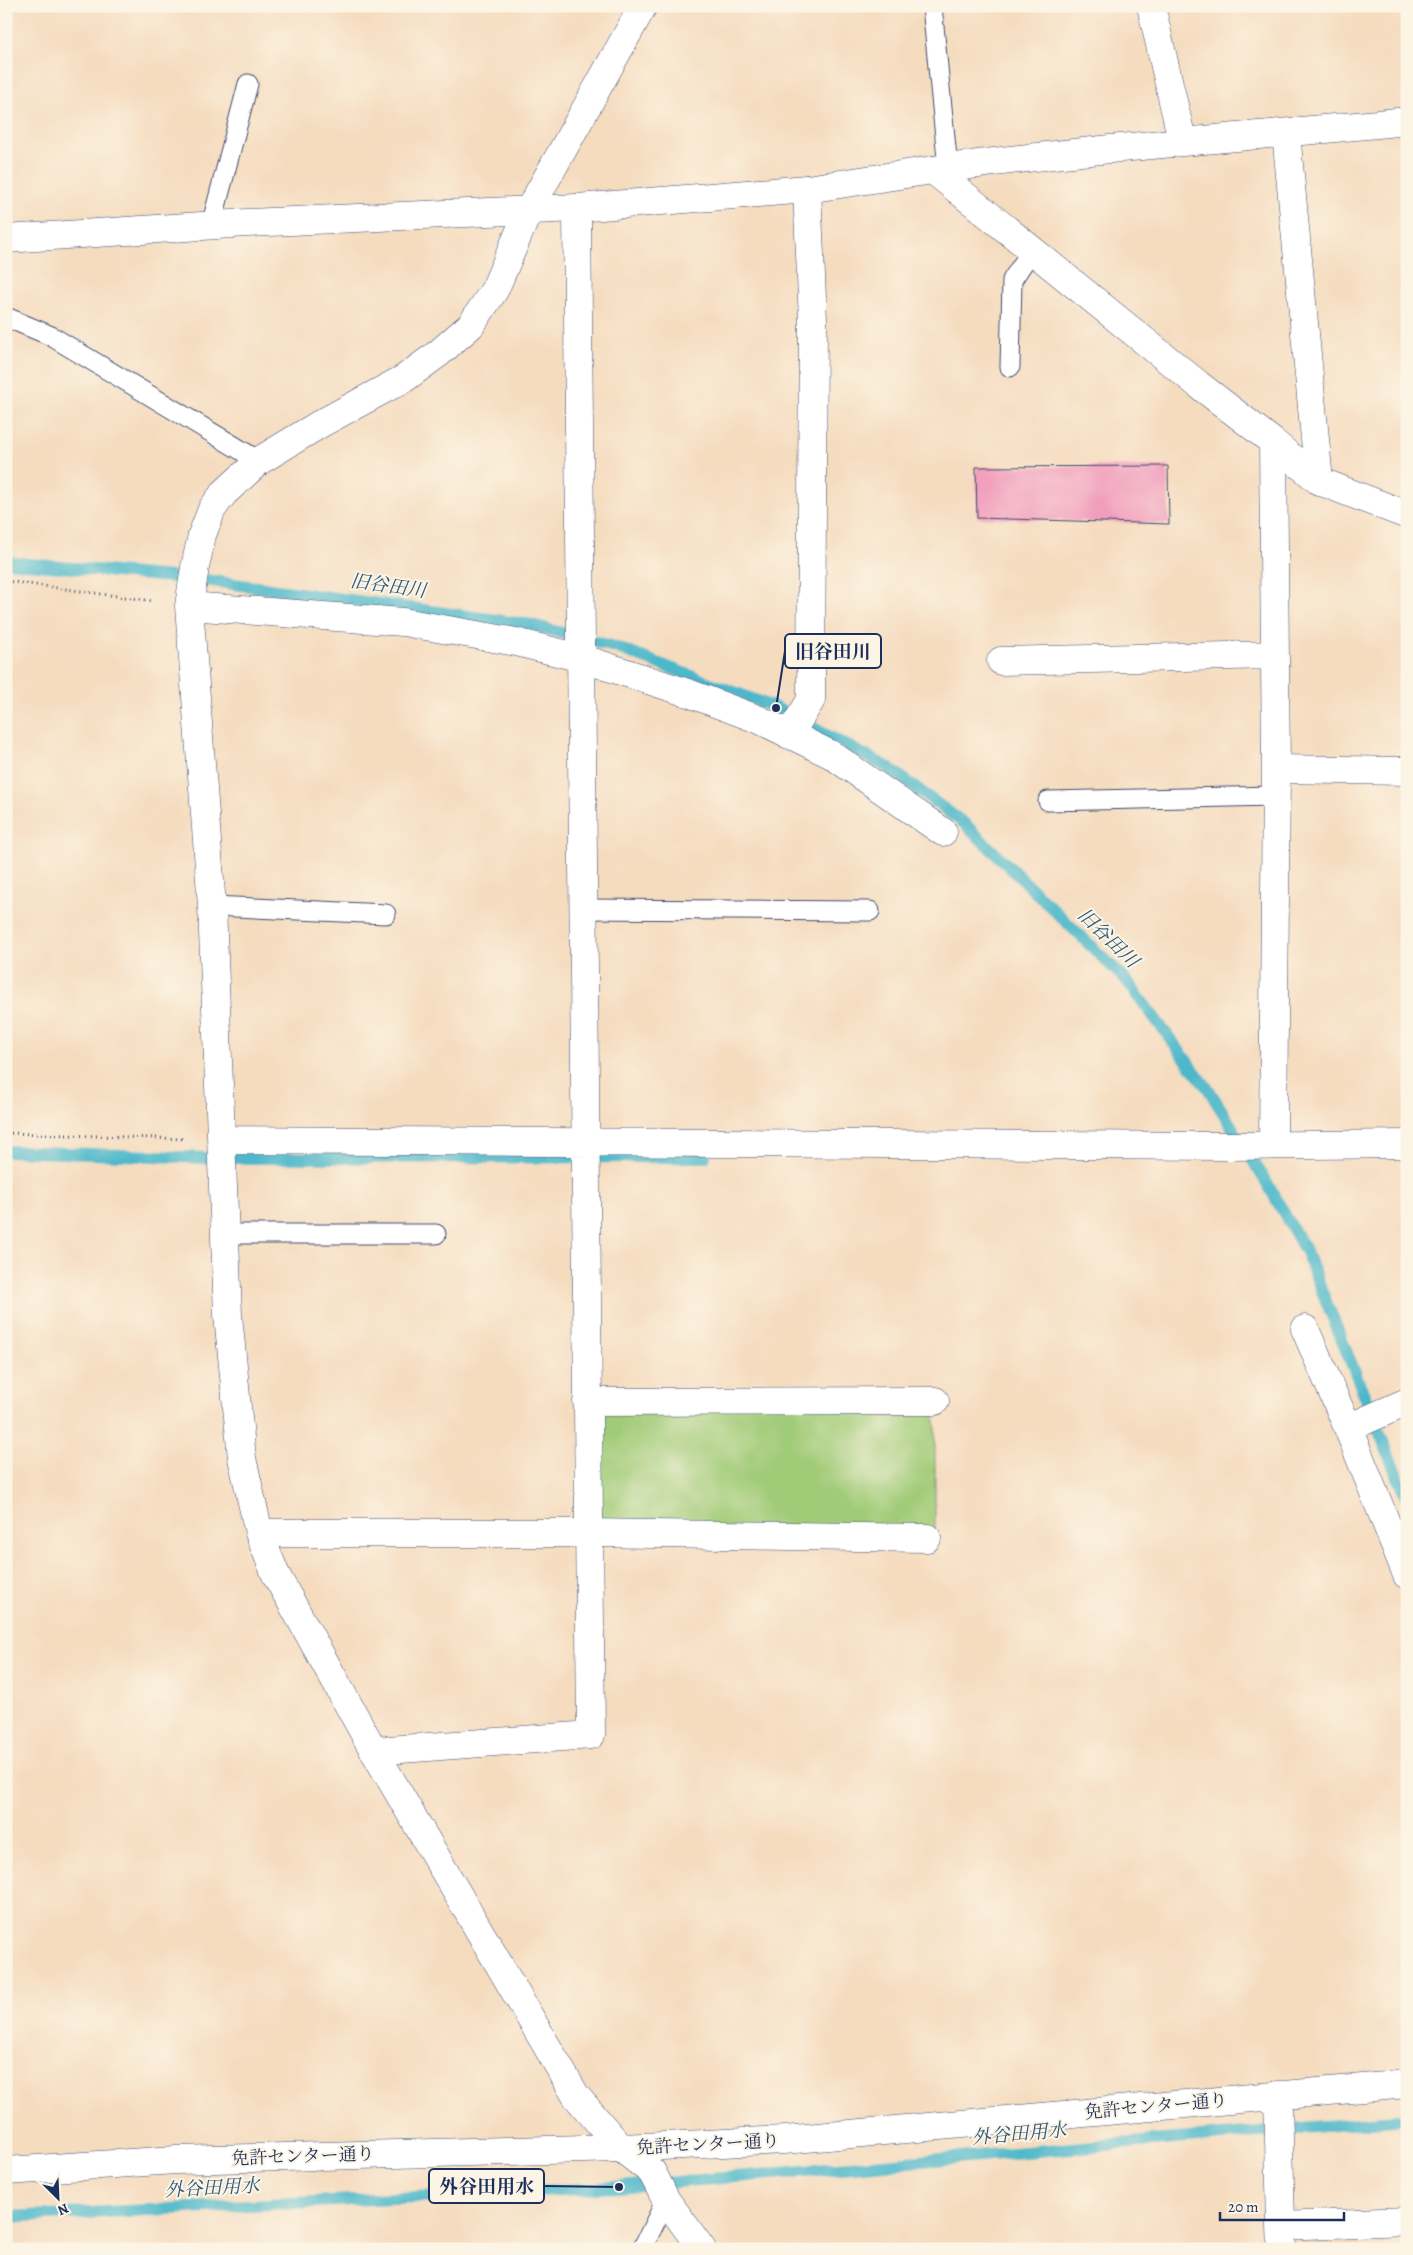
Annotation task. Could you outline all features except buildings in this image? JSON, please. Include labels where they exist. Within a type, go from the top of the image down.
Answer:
[{"type":"street","points":[[643,6],[528,212],[495,289],[471,325],[439,353],[405,378],[320,424],[259,461],[224,494],[212,509],[196,558],[190,606],[212,906],[228,1315],[242,1458],[259,1533],[275,1573],[374,1751],[576,2096],[621,2148],[652,2172],[666,2200],[702,2249]]},
{"type":"street","points":[[1151,6],[1182,140]]},
{"type":"street","points":[[6,239],[211,226],[528,212],[807,189],[940,169],[1182,140],[1286,133],[1407,120]]},
{"type":"street","points":[[1286,133],[1319,481]]},
{"type":"street","points":[[940,169],[1032,250],[1273,442],[1319,481],[1407,515]]},
{"type":"street","points":[[789,735],[811,700],[813,320],[807,189]]},
{"type":"street","points":[[374,1751],[590,1735],[578,208]]},
{"type":"street","points":[[1273,442],[1276,769],[1273,1145]]},
{"type":"street","points":[[190,606],[403,622],[516,642],[581,658],[691,694],[760,720],[832,755],[943,832]]},
{"type":"street","points":[[1001,661],[1275,654]]},
{"type":"street","points":[[1276,769],[1407,771]]},
{"type":"street","points":[[222,1140],[1227,1146],[1407,1144]]},
{"type":"street","points":[[1305,1329],[1348,1428],[1407,1575]]},
{"type":"street","points":[[587,1402],[935,1401]]},
{"type":"street","points":[[1348,1428],[1407,1402]]},
{"type":"street","points":[[259,1533],[588,1533],[926,1538]]},
{"type":"street","name":"免許センター通り","points":[[6,2171],[196,2160],[621,2148],[784,2140],[1407,2084]]},
{"type":"street","points":[[1278,2095],[1281,2237],[1407,2221]]},
{"type":"lane","points":[[932,6],[940,169]]},
{"type":"lane","points":[[211,226],[248,84]]},
{"type":"lane","points":[[1010,367],[1012,280],[1032,250]]},
{"type":"lane","points":[[6,317],[51,336],[259,461]]},
{"type":"lane","points":[[1048,800],[1275,796]]},
{"type":"lane","points":[[212,906],[386,914]]},
{"type":"lane","points":[[583,909],[870,910]]},
{"type":"lane","points":[[226,1234],[436,1234]]},
{"type":"lane","points":[[642,2249],[666,2200]]},
{"type":"path","points":[[6,581],[190,606]]},
{"type":"path","points":[[6,1133],[222,1140]]},
{"type":"green space","points":[[935,1401],[935,1538],[588,1533],[587,1402]]},
{"type":"waterway","name":"旧谷田川","points":[[6,562],[205,580],[532,625],[615,647],[776,708],[889,768],[965,824],[1126,980],[1209,1090],[1268,1185],[1306,1252],[1407,1500]]},
{"type":"waterway","points":[[6,1151],[209,1158],[705,1157]]},
{"type":"waterway","name":"外谷田用水","points":[[6,2217],[619,2187],[1407,2119]]},
{"type":"place","name":"旧谷田川","points":[[776,708]]},
{"type":"place","name":"外谷田用水","points":[[619,2187]]}]
